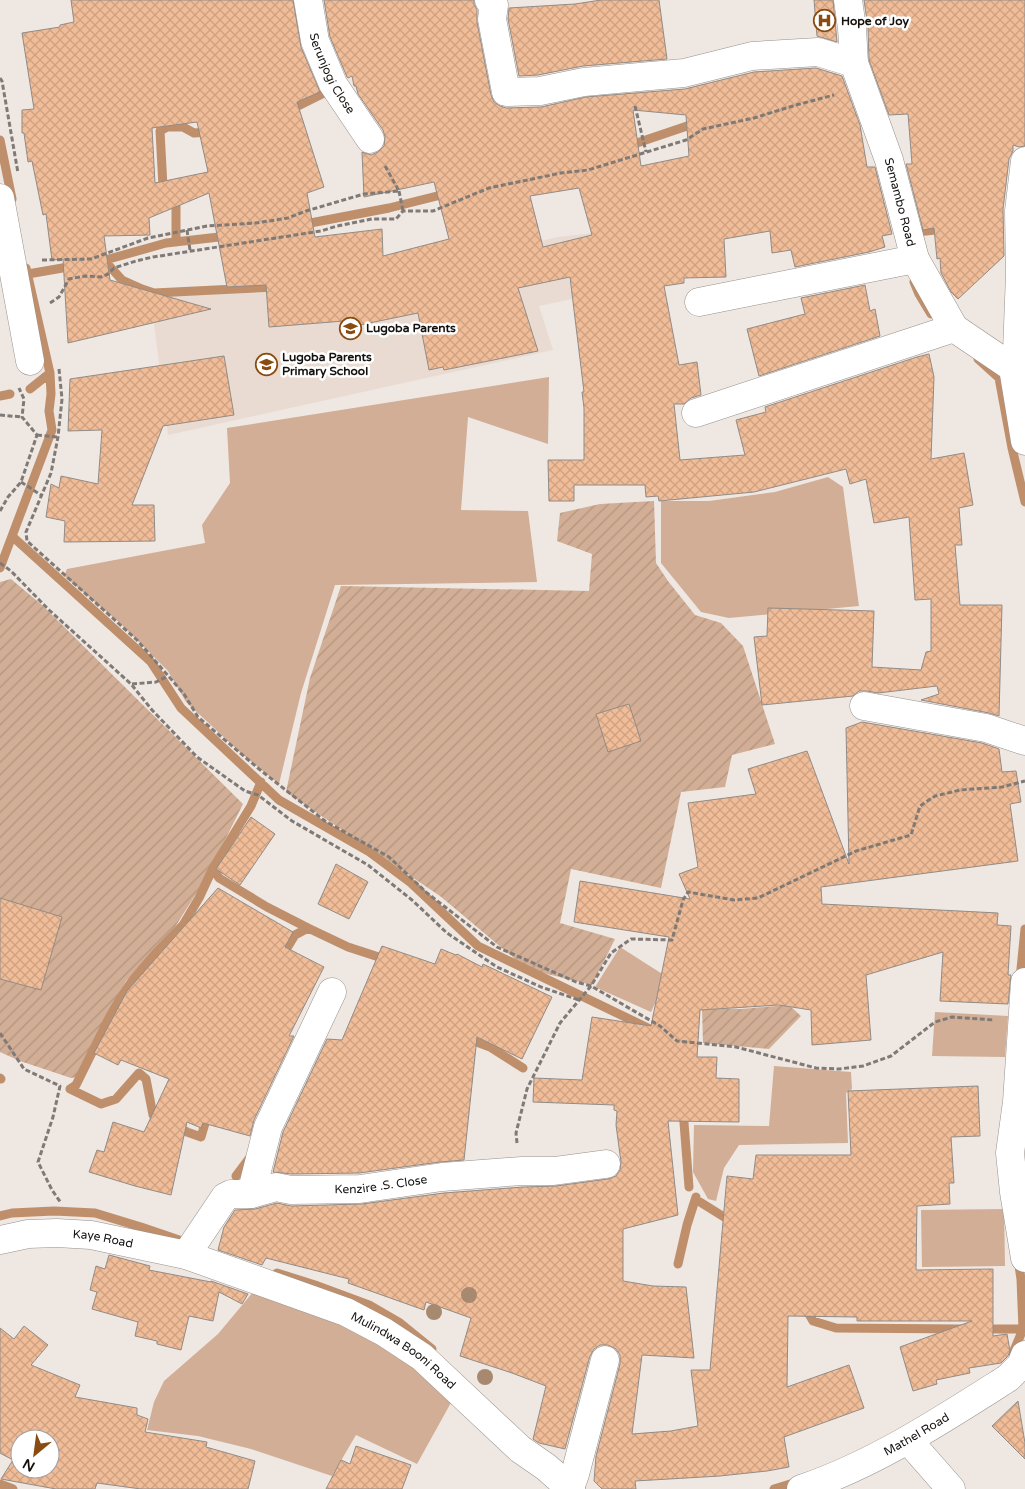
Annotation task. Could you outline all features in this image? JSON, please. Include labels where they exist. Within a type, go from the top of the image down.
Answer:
[{"type":"street","name":"Serunjogi Close","points":[[308,0],[315,41],[333,84],[370,139]]},
{"type":"street","points":[[489,0],[494,5],[492,19],[506,92],[540,91],[584,82],[684,73],[752,56],[818,52],[854,63]]},
{"type":"street","name":"Semambo Road","points":[[848,0],[854,63],[889,160],[915,259],[954,328],[1019,367]]},
{"type":"street","points":[[1025,161],[1019,211],[1020,274],[1017,352],[1025,441]]},
{"type":"street","points":[[0,198],[30,361]]},
{"type":"street","points":[[700,302],[915,259]]},
{"type":"street","points":[[696,413],[954,328]]},
{"type":"street","points":[[864,706],[986,728],[1025,741]]},
{"type":"street","points":[[1025,982],[1022,1022],[1021,1100],[1010,1153],[1014,1192],[1025,1258]]},
{"type":"street","points":[[251,1194],[268,1127],[332,992]]},
{"type":"street","name":"Kenzire .S. Close","points":[[195,1258],[225,1197],[231,1194],[251,1194],[276,1187],[291,1190],[360,1188],[442,1177],[522,1171],[554,1171],[606,1164]]},
{"type":"street","name":"Kaye Road","points":[[0,1240],[28,1234],[57,1232],[91,1234],[195,1258]]},
{"type":"street","name":"Mulindwa Booni Road","points":[[195,1258],[346,1312],[384,1332],[422,1357],[520,1449],[546,1467],[570,1489]]},
{"type":"street","points":[[570,1489],[605,1360]]},
{"type":"street","name":"Mathel Road","points":[[801,1489],[863,1463],[908,1440],[1008,1378],[1023,1360]]},
{"type":"street","points":[[908,1440],[951,1489]]},
{"type":"path","points":[[0,78],[19,178]]},
{"type":"path","points":[[49,304],[58,297],[70,278],[85,276],[101,277],[108,274],[114,268],[136,260],[190,250],[269,240],[372,219],[396,219],[403,212],[433,211],[489,188],[561,173],[588,170],[686,140],[703,130],[754,118],[822,97],[864,91]]},
{"type":"path","points":[[641,130],[646,152]]},
{"type":"path","points":[[370,139],[399,190],[403,212]]},
{"type":"path","points":[[40,252],[42,260],[91,259],[148,238],[208,226],[256,224],[288,218],[306,210],[364,194],[399,190]]},
{"type":"path","points":[[187,230],[190,250]]},
{"type":"path","points":[[59,364],[62,399],[58,437],[51,473],[26,532],[27,541],[137,640],[184,694],[198,717],[259,769],[325,821],[389,857],[427,893],[497,947],[576,982],[591,986],[660,1026],[677,1041],[736,1047],[816,1068],[839,1069],[863,1066],[891,1056],[935,1022],[952,1017],[1022,1022]]},
{"type":"path","points":[[22,417],[24,399]]},
{"type":"path","points":[[0,415],[22,417],[37,435],[58,437]]},
{"type":"path","points":[[0,511],[8,497],[21,482],[37,435]]},
{"type":"path","points":[[21,482],[41,495]]},
{"type":"path","points":[[0,563],[12,571],[49,610],[131,684],[152,710],[198,757],[245,791],[258,795],[292,821],[368,865],[412,900],[447,933],[497,968],[541,987],[580,1000]]},
{"type":"path","points":[[131,684],[156,682],[168,676]]},
{"type":"path","points":[[522,1171],[516,1133],[527,1089],[560,1023],[591,986],[611,953],[631,939],[672,940],[683,900],[688,892],[734,900],[758,898],[856,851],[910,835],[920,806],[935,796],[960,790],[1002,786],[1025,781]]},
{"type":"path","points":[[0,1033],[24,1069],[60,1086],[53,1117],[38,1162],[52,1190],[67,1212],[91,1234]]},
{"type":"shaded area","name":"Lugoba Parents","points":[[601,232],[614,290],[539,306],[553,350],[168,435],[150,292],[351,287],[558,237]]},
{"type":"shaded area","points":[[549,377],[548,444],[468,417],[461,510],[528,511],[537,582],[335,585],[301,693],[279,784],[242,754],[186,702],[168,671],[120,623],[64,576],[67,569],[205,543],[202,525],[230,483],[227,428]]},
{"type":"shaded area","points":[[828,477],[843,487],[859,606],[729,618],[701,612],[661,563],[661,501],[709,501],[775,492]]},
{"type":"shaded area","points":[[654,501],[656,563],[695,615],[721,623],[743,646],[775,744],[732,755],[725,787],[681,792],[661,888],[571,869],[560,923],[615,939],[592,985],[527,969],[440,896],[286,792],[310,678],[341,586],[589,591],[592,554],[557,541],[560,513],[600,504]]},
{"type":"shaded area","points":[[11,579],[43,606],[243,804],[206,878],[175,927],[126,981],[78,1077],[71,1078],[20,1061],[0,1052],[0,582]]},
{"type":"shaded area","points":[[620,947],[667,977],[651,1012],[595,987]]},
{"type":"shaded area","points":[[789,1005],[801,1016],[769,1049],[703,1043],[702,1008],[741,1009]]},
{"type":"shaded area","points":[[935,1012],[1008,1016],[1005,1057],[932,1056]]},
{"type":"shaded area","points":[[774,1066],[851,1072],[852,1089],[846,1093],[848,1143],[739,1145],[724,1168],[716,1201],[708,1199],[693,1172],[694,1125],[769,1126]]},
{"type":"shaded area","points":[[1004,1209],[1005,1266],[922,1267],[921,1210]]},
{"type":"shaded area","points":[[258,1286],[380,1340],[453,1399],[417,1464],[356,1435],[332,1476],[251,1449],[198,1436],[147,1430],[154,1402],[164,1381],[218,1334]]},
{"type":"building","points":[[71,0],[293,0],[301,47],[320,92],[297,102],[324,187],[307,193],[315,237],[382,229],[383,256],[449,239],[434,182],[364,197],[362,152],[371,155],[378,152],[384,146],[385,137],[383,130],[358,94],[352,76],[347,77],[330,37],[324,0],[474,0],[491,95],[494,102],[506,108],[541,107],[586,97],[685,89],[754,72],[816,68],[842,76],[860,125],[867,167],[875,167],[892,234],[882,236],[885,247],[795,267],[791,250],[772,253],[770,231],[724,239],[726,277],[684,278],[684,283],[664,286],[679,365],[697,362],[701,395],[691,398],[684,404],[674,404],[680,460],[745,455],[736,420],[766,412],[765,407],[929,354],[934,377],[931,459],[964,453],[973,505],[959,508],[962,545],[955,545],[960,605],[1002,605],[999,716],[921,700],[939,694],[937,686],[878,693],[859,691],[853,696],[762,705],[754,637],[767,636],[768,608],[874,611],[872,667],[921,670],[926,652],[931,651],[931,599],[915,600],[909,517],[874,523],[866,479],[850,484],[846,469],[754,492],[659,501],[658,496],[646,497],[645,485],[574,485],[574,501],[549,501],[548,460],[584,460],[584,408],[582,392],[584,392],[570,277],[518,288],[538,351],[444,370],[443,367],[429,370],[418,313],[345,328],[344,321],[269,327],[266,285],[227,287],[209,193],[149,218],[150,235],[104,236],[110,280],[211,309],[68,343],[63,259],[52,260],[46,214],[43,215],[32,161],[28,162],[24,133],[22,133],[22,110],[34,109],[22,33],[60,27],[60,25],[74,22]],"holes":[[[633,110],[686,115],[689,156],[641,166]],[[197,122],[208,172],[155,183],[152,128]],[[579,188],[592,235],[543,247],[530,196]]]},
{"type":"building","points":[[601,0],[659,0],[667,59],[583,66],[538,75],[519,76],[508,19],[509,8],[575,4]]},
{"type":"building","name":"Hope of Joy","points":[[814,0],[833,0],[837,42],[817,36]]},
{"type":"building","points":[[864,0],[1025,0],[1025,146],[1013,145],[1013,151],[1009,159],[1003,209],[1004,256],[958,299],[951,292],[941,273],[940,258],[937,259],[934,228],[923,230],[906,164],[912,164],[908,114],[889,115],[869,60],[868,27]]},
{"type":"building","points":[[865,285],[870,311],[875,309],[880,336],[759,376],[747,329],[805,314],[801,298]]},
{"type":"building","points":[[224,356],[234,415],[163,426],[132,505],[154,505],[155,541],[64,542],[65,521],[46,517],[51,484],[59,488],[61,476],[98,484],[102,430],[68,431],[70,379]]},
{"type":"building","points":[[629,704],[641,741],[608,752],[596,714]]},
{"type":"building","points":[[862,722],[982,743],[999,749],[1002,772],[1016,771],[1021,802],[1010,804],[1018,861],[821,887],[822,904],[998,913],[997,925],[1011,926],[1008,975],[1011,975],[1008,1004],[940,1001],[943,952],[866,975],[871,1040],[812,1045],[811,1010],[779,1005],[700,1010],[697,1057],[717,1057],[716,1078],[739,1079],[739,1122],[668,1121],[678,1215],[623,1229],[623,1281],[653,1286],[686,1287],[694,1358],[642,1355],[632,1434],[671,1431],[698,1426],[691,1370],[710,1370],[727,1176],[753,1179],[756,1155],[851,1155],[848,1091],[978,1086],[980,1136],[951,1137],[954,1183],[949,1183],[950,1204],[917,1206],[916,1270],[993,1269],[993,1336],[1007,1334],[1010,1351],[1001,1363],[969,1368],[970,1373],[936,1380],[937,1384],[913,1391],[900,1347],[972,1321],[857,1321],[857,1317],[788,1316],[787,1387],[849,1365],[864,1408],[784,1437],[789,1467],[720,1476],[635,1481],[636,1489],[602,1489],[594,1481],[596,1456],[620,1364],[620,1355],[616,1349],[608,1345],[600,1345],[594,1349],[590,1356],[565,1449],[539,1443],[533,1439],[546,1386],[460,1356],[471,1318],[426,1302],[424,1310],[348,1283],[349,1279],[266,1258],[262,1265],[218,1250],[224,1227],[235,1210],[255,1209],[277,1203],[291,1206],[362,1204],[444,1193],[556,1186],[608,1179],[616,1176],[620,1170],[621,1162],[616,1125],[617,1111],[614,1110],[614,1105],[533,1102],[534,1078],[582,1080],[592,1017],[651,1026],[669,937],[574,922],[580,881],[690,899],[679,874],[698,867],[688,803],[756,794],[748,769],[807,751],[849,864],[846,728]]},
{"type":"building","points":[[251,817],[275,834],[240,885],[216,869]]},
{"type":"building","points":[[336,864],[368,882],[349,919],[318,904]]},
{"type":"building","points":[[218,888],[293,932],[285,947],[324,967],[289,1036],[294,1036],[254,1120],[250,1136],[203,1123],[201,1128],[187,1122],[171,1195],[89,1172],[97,1150],[104,1152],[113,1122],[144,1132],[169,1079],[121,1060],[118,1065],[94,1053],[127,991]]},
{"type":"building","points":[[0,898],[62,917],[41,990],[0,979]]},
{"type":"building","points":[[382,946],[435,964],[441,949],[457,954],[482,967],[483,964],[552,997],[522,1059],[477,1037],[464,1160],[359,1173],[292,1174],[273,1172],[283,1132],[327,1039],[342,1040]]},
{"type":"building","points":[[109,1255],[150,1266],[149,1270],[211,1281],[248,1294],[242,1304],[219,1292],[213,1321],[189,1316],[181,1350],[157,1344],[157,1341],[135,1336],[138,1322],[92,1309],[97,1292],[90,1290],[96,1266],[105,1269]]},
{"type":"building","points":[[24,1326],[48,1345],[31,1365],[80,1385],[75,1397],[137,1408],[137,1415],[148,1419],[145,1432],[207,1442],[206,1447],[255,1461],[248,1489],[141,1489],[97,1483],[95,1489],[56,1489],[1,1479],[10,1465],[10,1479],[60,1479],[60,1429],[10,1429],[10,1458],[0,1453],[0,1328],[14,1339]]},
{"type":"building","points":[[1018,1401],[1025,1443],[1025,1459],[992,1426]]},
{"type":"building","points":[[356,1446],[411,1465],[402,1489],[326,1489],[341,1460],[350,1464]]},
{"type":"waterway","points":[[287,109],[298,106],[332,89]]},
{"type":"waterway","points":[[628,146],[696,123]]},
{"type":"waterway","points":[[176,242],[176,206],[163,187],[160,131],[167,127],[183,127],[194,133],[210,132]]},
{"type":"waterway","points":[[0,140],[12,199]]},
{"type":"waterway","points":[[300,225],[389,208],[449,193]]},
{"type":"waterway","points":[[917,232],[944,229]]},
{"type":"waterway","points":[[97,261],[166,243],[228,236]]},
{"type":"waterway","points":[[104,260],[122,280],[154,293],[276,287]]},
{"type":"waterway","points":[[28,274],[74,266]]},
{"type":"waterway","points":[[0,568],[52,430],[49,411],[51,394],[50,373],[26,268]]},
{"type":"waterway","points":[[914,282],[931,314]]},
{"type":"waterway","points":[[978,359],[999,378],[1012,448],[1025,502]]},
{"type":"waterway","points":[[30,389],[50,373]]},
{"type":"waterway","points":[[0,396],[10,394]]},
{"type":"waterway","points":[[13,537],[151,662],[181,708],[279,800],[368,851],[411,883],[478,946],[650,1029]]},
{"type":"waterway","points":[[261,782],[251,806],[213,868],[219,878],[267,907],[308,928],[348,947],[388,960]]},
{"type":"waterway","points":[[163,1115],[153,1115],[146,1079],[139,1073],[116,1099],[101,1104],[70,1089],[76,1085],[120,999],[132,981],[183,925],[199,898],[213,868]]},
{"type":"waterway","points":[[281,958],[295,935],[308,928]]},
{"type":"waterway","points":[[1020,979],[1025,929]]},
{"type":"waterway","points":[[466,1038],[490,1047],[523,1068]]},
{"type":"waterway","points":[[683,1110],[689,1187]]},
{"type":"waterway","points":[[181,1123],[180,1128],[201,1137],[208,1113]]},
{"type":"waterway","points":[[236,1176],[251,1156]]},
{"type":"waterway","points":[[678,1264],[696,1197]]},
{"type":"waterway","points":[[700,1202],[732,1222]]},
{"type":"waterway","points":[[0,1216],[12,1213],[54,1211],[95,1213],[185,1242]]},
{"type":"waterway","points":[[1013,1353],[1023,1329],[1021,1279],[1018,1259]]},
{"type":"waterway","points":[[277,1273],[369,1305],[400,1323],[432,1349]]},
{"type":"waterway","points":[[805,1307],[813,1321],[836,1328],[961,1329]]},
{"type":"waterway","points":[[981,1329],[1023,1329]]},
{"type":"waterway","points":[[774,1489],[800,1481]]},
{"type":"waterway","points":[[0,1484],[13,1489]]},
{"type":"place","name":"Hope of Joy","points":[[825,21]]},
{"type":"place","name":"Lugoba Parents","points":[[350,328]]},
{"type":"place","name":"Lugoba Parents Primary School","points":[[266,364]]}]
